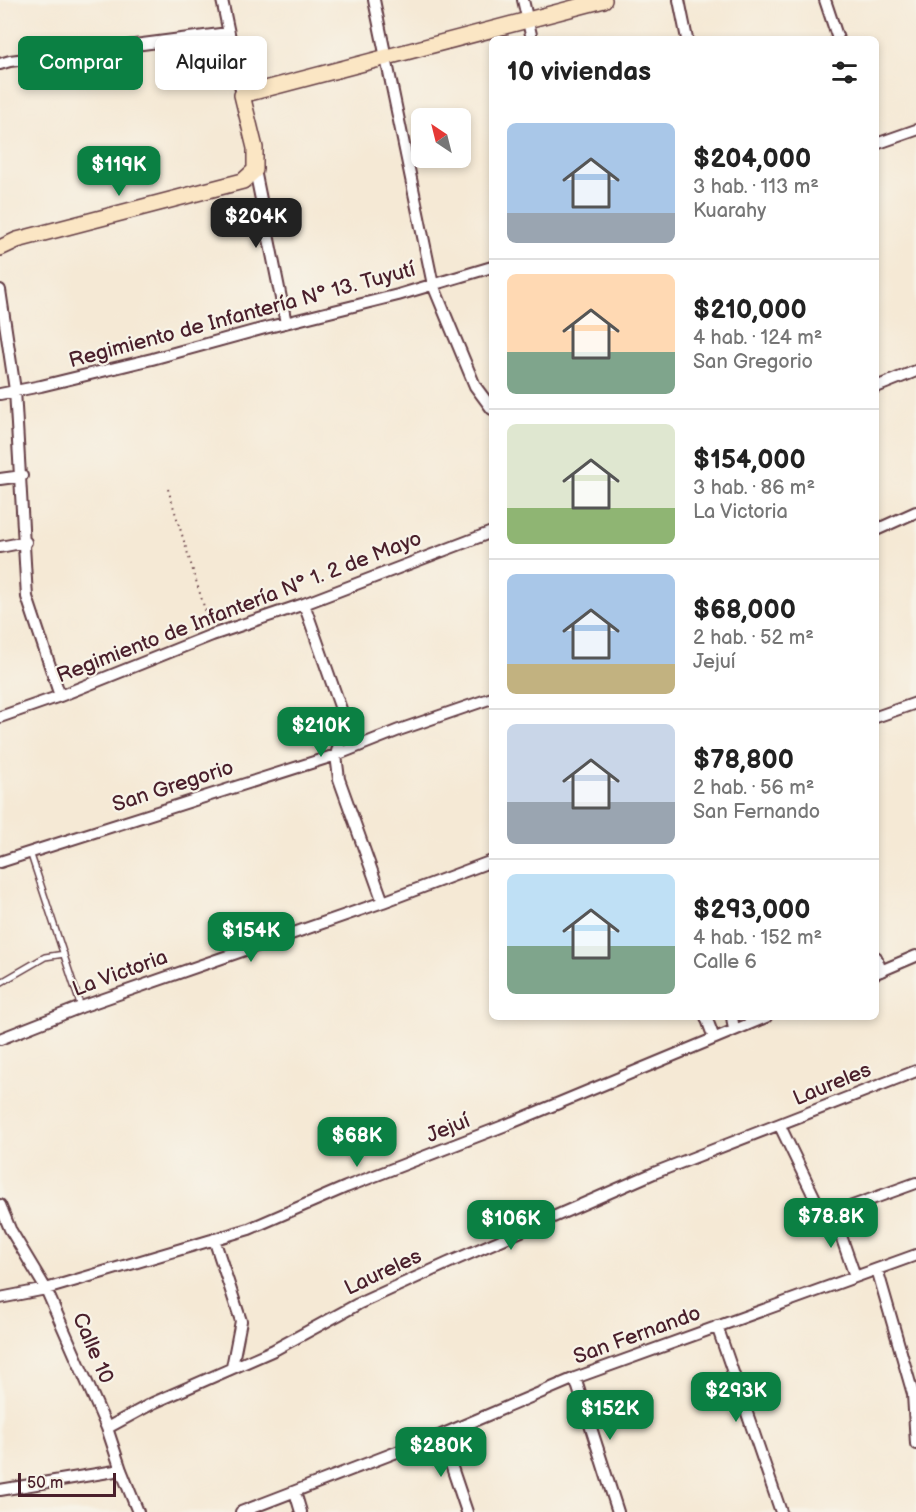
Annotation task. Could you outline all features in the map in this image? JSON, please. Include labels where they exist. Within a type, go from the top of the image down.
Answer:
[{"type":"street","points":[[222,0],[255,148],[255,170],[286,323]]},
{"type":"street","points":[[374,0],[433,285],[475,386],[489,405]]},
{"type":"street","points":[[523,0],[531,36]]},
{"type":"street","points":[[242,96],[604,0]]},
{"type":"street","points":[[679,0],[686,36]]},
{"type":"street","points":[[825,0],[837,36]]},
{"type":"street","points":[[0,64],[228,33]]},
{"type":"street","points":[[879,143],[916,130]]},
{"type":"street","points":[[0,248],[17,240],[243,181],[255,170]]},
{"type":"street","name":"Regimiento de Infantería N° 13. Tuyutí","points":[[0,394],[134,364],[433,285],[489,268]]},
{"type":"street","points":[[0,290],[15,390],[26,542],[24,568],[27,597],[60,696]]},
{"type":"street","points":[[879,386],[916,371]]},
{"type":"street","points":[[0,479],[22,476]]},
{"type":"street","points":[[879,529],[916,512]]},
{"type":"street","name":"Regimiento de Infantería N° 1. 2 de Mayo","points":[[0,717],[60,696],[212,635],[304,604],[489,533]]},
{"type":"street","points":[[0,547],[26,542]]},
{"type":"street","points":[[304,604],[342,712],[341,737],[336,755],[339,779],[383,902]]},
{"type":"street","name":"San Gregorio","points":[[0,862],[336,755],[489,699]]},
{"type":"street","points":[[879,716],[916,703]]},
{"type":"street","name":"La Victoria","points":[[0,1039],[81,1007],[383,902],[489,862]]},
{"type":"street","points":[[879,972],[916,956]]},
{"type":"street","points":[[707,1020],[714,1038]]},
{"type":"street","points":[[732,1020],[734,1030]]},
{"type":"street","name":"Jejuí","points":[[0,1298],[46,1288],[249,1229],[346,1187],[506,1125],[759,1020]]},
{"type":"street","name":"Laureles","points":[[107,1428],[153,1403],[274,1350],[358,1304],[448,1263],[654,1173],[780,1126],[916,1071]]},
{"type":"street","points":[[780,1126],[827,1212],[855,1276]]},
{"type":"street","points":[[827,1212],[916,1183]]},
{"type":"street","name":"Calle 10","points":[[0,1205],[10,1229],[46,1288],[107,1428],[138,1512]]},
{"type":"street","points":[[214,1239],[242,1321],[232,1367]]},
{"type":"street","name":"San Fernando","points":[[241,1512],[441,1435],[575,1378],[916,1255]]},
{"type":"street","points":[[877,1269],[913,1394],[916,1444]]},
{"type":"street","points":[[717,1326],[781,1512]]},
{"type":"street","points":[[575,1378],[618,1512]]},
{"type":"street","points":[[441,1435],[467,1512]]},
{"type":"street","points":[[0,1490],[121,1470]]},
{"type":"street","points":[[295,1492],[302,1512]]},
{"type":"lane","points":[[30,852],[81,1007]]},
{"type":"lane","points":[[0,983],[45,957],[64,954]]},
{"type":"path","points":[[168,489],[212,635]]}]
